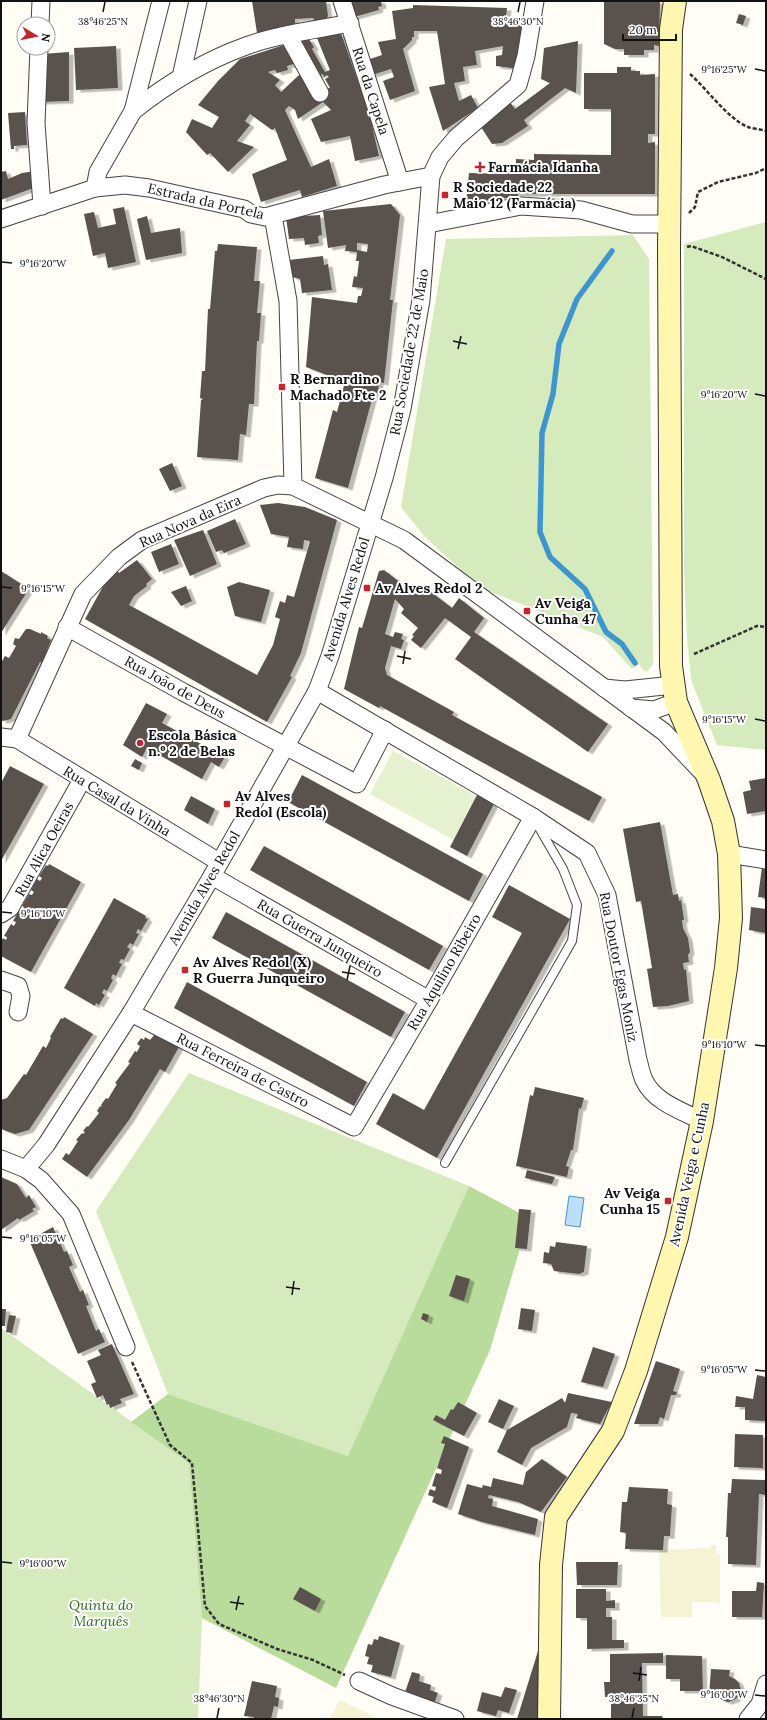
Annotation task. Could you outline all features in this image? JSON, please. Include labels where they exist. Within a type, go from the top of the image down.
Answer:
[{"type":"street","points":[[40,16],[41,1]]},
{"type":"street","points":[[95,188],[98,172],[132,111],[161,1]]},
{"type":"street","points":[[181,78],[198,1]]},
{"type":"street","name":"Rua da Capela","points":[[342,1],[400,182]]},
{"type":"street","name":"Rua Sociedade 22 de Maio","points":[[370,522],[384,478],[402,409],[421,300],[431,176],[440,157],[456,138],[518,85],[526,56],[535,1]]},
{"type":"street","points":[[675,1],[671,29],[670,64],[669,215],[671,659],[675,694],[709,780]]},
{"type":"street","points":[[132,111],[154,94],[212,60],[247,46],[288,35],[350,23]]},
{"type":"street","points":[[288,35],[320,93]]},
{"type":"street","points":[[39,56],[36,123],[42,206]]},
{"type":"street","name":"Estrada da Portela","points":[[1,219],[95,188],[125,185],[149,188],[244,209],[251,214],[265,217],[400,182],[431,176]]},
{"type":"street","points":[[428,224],[521,206],[581,210],[632,224],[669,215]]},
{"type":"street","points":[[273,216],[288,301],[293,486]]},
{"type":"street","name":"Rua Nova da Eira","points":[[9,738],[83,594],[119,557],[142,540],[264,488],[278,485],[293,486],[370,522]]},
{"type":"street","name":"Avenida Veiga e Cunha","points":[[370,522],[404,540],[664,732],[709,780],[723,822],[729,854],[731,918],[726,968],[702,1121],[677,1237],[636,1371],[613,1431],[556,1517],[550,1565],[549,1719]]},
{"type":"street","name":"Avenida Alves Redol","points":[[26,1169],[46,1145],[131,1013],[317,691],[330,656],[370,522]]},
{"type":"street","name":"Rua João de Deus","points":[[67,627],[284,746]]},
{"type":"street","points":[[604,688],[675,694]]},
{"type":"street","name":"Rua Doutor Egas Moniz","points":[[317,691],[533,816],[587,853],[608,894],[638,1060],[644,1081],[660,1100],[702,1121]]},
{"type":"street","points":[[630,708],[644,711],[654,710],[675,694]]},
{"type":"street","points":[[284,746],[357,784],[385,730]]},
{"type":"street","name":"Rua Casal da Vinha","points":[[9,738],[82,780],[215,869]]},
{"type":"street","name":"Rua Alica Oeiras","points":[[1,914],[10,908],[82,780]]},
{"type":"street","name":"Rua Aquilino Ribeiro","points":[[354,1127],[429,1000],[533,816]]},
{"type":"street","points":[[729,854],[766,860]]},
{"type":"street","name":"Rua Guerra Junqueiro","points":[[215,869],[429,1000]]},
{"type":"street","points":[[1,980],[18,986],[21,996],[18,1012]]},
{"type":"street","name":"Rua Ferreira de Castro","points":[[131,1013],[354,1127]]},
{"type":"street","points":[[1,1159],[26,1169],[40,1180],[71,1214],[126,1347]]},
{"type":"street","points":[[359,1681],[392,1696],[455,1719]]},
{"type":"street","points":[[748,1719],[760,1704],[766,1684]]},
{"type":"lane","points":[[445,1163],[572,941],[578,905],[563,869],[533,816]]},
{"type":"path","points":[[670,64],[686,70],[706,89],[727,113],[747,127],[766,131]]},
{"type":"path","points":[[669,215],[687,215],[695,207],[698,192],[718,182],[756,173],[766,168]]},
{"type":"path","points":[[669,249],[691,246],[722,257],[766,279]]},
{"type":"path","points":[[694,654],[757,626],[766,627]]},
{"type":"path","points":[[126,1347],[170,1445],[192,1463],[205,1606],[219,1624],[277,1649],[313,1660],[359,1681]]},
{"type":"shaded area","points":[[711,1545],[716,1545],[716,1554],[720,1554],[720,1604],[718,1602],[692,1602],[692,1617],[661,1617],[659,1550],[711,1548]]},
{"type":"shaded area","points":[[340,1700],[379,1719],[329,1719]]},
{"type":"green space","points":[[766,222],[766,750],[717,745],[691,680],[687,637],[684,572],[684,244]]},
{"type":"green space","points":[[633,235],[649,259],[653,664],[647,672],[643,670],[639,664],[632,669],[603,637],[479,587],[424,536],[401,507],[446,239]]},
{"type":"green space","points":[[393,751],[478,797],[454,840],[370,794]]},
{"type":"green space","points":[[189,1073],[469,1186],[348,1456],[168,1394],[96,1211]]},
{"type":"green space","points":[[469,1186],[529,1218],[490,1350],[336,1688],[202,1618],[189,1463],[131,1422],[168,1394],[348,1456]]},
{"type":"green space","name":"Quinta do Marquês","points":[[1,1328],[189,1463],[202,1618],[198,1719],[1,1719]]},
{"type":"water","points":[[569,1196],[584,1198],[580,1227],[565,1225]]},
{"type":"building","points":[[252,1],[326,1],[328,16],[324,23],[317,23],[313,18],[295,19],[295,30],[257,33]]},
{"type":"building","points":[[349,1],[381,1],[382,6],[378,7],[379,10],[354,17]]},
{"type":"building","points":[[604,1],[660,1],[659,46],[654,45],[654,50],[644,50],[644,55],[624,55],[624,49],[615,49],[604,44]]},
{"type":"building","points":[[413,5],[507,8],[506,17],[526,19],[519,69],[496,66],[496,56],[502,55],[503,46],[475,51],[477,65],[463,67],[465,81],[454,83],[459,101],[471,95],[478,108],[443,131],[429,87],[445,84],[437,31],[414,31],[414,37],[412,37],[412,40],[403,49],[415,91],[390,100],[383,81],[394,77],[391,69],[372,75],[367,60],[382,55],[378,42],[396,39],[392,11],[413,8]]},
{"type":"building","points":[[739,14],[746,16],[743,25],[736,23]]},
{"type":"building","points":[[341,33],[369,113],[379,156],[355,161],[350,136],[321,142],[311,119],[331,110],[323,102],[298,119],[295,110],[289,106],[285,110],[311,167],[329,159],[337,186],[302,197],[300,190],[261,202],[252,174],[287,160],[275,128],[272,130],[250,114],[245,121],[250,125],[237,141],[254,147],[228,172],[210,153],[207,155],[186,132],[192,119],[212,128],[219,117],[198,105],[218,81],[240,59],[284,45],[297,63],[287,66],[288,70],[277,73],[275,70],[268,72],[280,80],[275,85],[281,92],[299,75],[320,98],[322,89],[330,88],[325,79],[329,77],[327,75],[324,77],[323,74],[315,77],[296,42],[309,39],[314,47],[312,49],[325,72],[330,70],[317,38]]},
{"type":"building","points":[[578,41],[576,93],[565,88],[524,120],[528,126],[502,143],[492,144],[479,124],[510,102],[515,109],[550,83],[541,79],[544,48]]},
{"type":"building","points":[[116,46],[118,88],[76,90],[74,48]]},
{"type":"building","points":[[69,52],[69,101],[40,102],[42,56],[56,56],[56,53]]},
{"type":"building","points":[[617,67],[631,67],[631,71],[640,71],[640,75],[655,74],[655,134],[648,134],[648,143],[655,142],[655,194],[518,194],[518,198],[500,198],[500,201],[487,200],[486,204],[466,204],[469,173],[507,174],[507,170],[516,168],[516,159],[534,160],[534,154],[611,155],[611,109],[584,109],[584,73],[617,73]]},
{"type":"building","points":[[25,112],[27,145],[14,146],[14,149],[11,149],[8,113]]},
{"type":"building","points":[[6,171],[8,179],[22,173],[35,171],[36,187],[1,200],[1,172]]},
{"type":"building","points":[[391,204],[400,215],[390,300],[393,300],[384,383],[379,382],[378,393],[374,392],[348,488],[315,478],[333,410],[337,412],[345,382],[306,367],[312,297],[357,303],[358,296],[361,296],[363,288],[352,287],[354,276],[357,277],[359,261],[356,261],[357,252],[345,251],[346,245],[328,248],[323,211]],"holes":[[[357,243],[368,244],[367,252],[357,250]]]},
{"type":"building","points":[[124,207],[136,262],[108,268],[105,253],[93,256],[84,214],[94,212],[98,228],[116,224],[113,209]]},
{"type":"building","points":[[320,215],[322,235],[318,236],[319,243],[305,245],[304,238],[289,239],[286,217]]},
{"type":"building","points":[[147,216],[151,233],[180,228],[182,253],[146,260],[137,219]]},
{"type":"building","points":[[218,244],[257,247],[254,281],[260,281],[257,313],[261,313],[259,341],[257,341],[254,404],[249,404],[246,435],[240,434],[238,460],[197,457],[201,400],[203,399],[200,398],[202,371],[205,371],[208,309],[210,309],[215,251],[217,251]]},
{"type":"building","points":[[323,256],[324,265],[328,264],[332,290],[302,293],[300,279],[292,277],[289,260]]},
{"type":"building","points":[[172,463],[182,486],[170,491],[159,469]]},
{"type":"building","points":[[278,503],[305,507],[337,520],[301,653],[290,676],[292,677],[267,722],[85,619],[106,581],[117,570],[119,573],[137,560],[152,579],[146,584],[147,586],[134,596],[129,605],[257,675],[273,645],[280,619],[275,617],[280,601],[285,603],[287,595],[294,597],[310,541],[304,540],[303,549],[287,547],[289,537],[271,534],[260,505]]},
{"type":"building","points":[[235,519],[246,544],[224,553],[222,550],[216,552],[207,531]]},
{"type":"building","points":[[203,530],[217,564],[190,576],[174,540]]},
{"type":"building","points":[[171,544],[179,564],[159,572],[151,552]]},
{"type":"building","points":[[384,570],[415,594],[422,585],[452,608],[459,598],[484,618],[474,632],[608,724],[588,752],[455,659],[471,637],[445,618],[421,648],[411,640],[414,636],[412,635],[418,628],[401,613],[404,609],[395,599],[385,634],[393,637],[395,632],[403,634],[401,639],[404,640],[401,649],[391,646],[385,668],[387,675],[454,712],[452,715],[602,797],[589,821],[380,706],[379,708],[344,689],[359,627],[362,628],[379,571]]},
{"type":"building","points":[[1,571],[29,589],[1,633]]},
{"type":"building","points":[[239,582],[270,590],[261,622],[235,616],[227,587]]},
{"type":"building","points":[[186,586],[192,601],[181,606],[171,592]]},
{"type":"building","points":[[26,629],[30,629],[41,634],[41,632],[48,636],[47,638],[51,640],[42,663],[40,662],[11,719],[3,721],[1,720],[1,663],[5,656],[9,658],[16,646],[13,644],[15,638],[19,639]]},
{"type":"building","points":[[146,703],[167,714],[162,723],[225,757],[219,767],[211,762],[202,779],[147,748],[142,757],[123,745]]},
{"type":"building","points":[[135,759],[142,763],[139,770],[131,766]]},
{"type":"building","points":[[10,766],[44,784],[1,861],[1,783]]},
{"type":"building","points":[[302,775],[483,874],[469,901],[288,802]]},
{"type":"building","points":[[766,778],[766,811],[747,814],[743,792],[751,790],[749,781]]},
{"type":"building","points":[[478,793],[495,802],[467,856],[450,847]]},
{"type":"building","points":[[191,796],[215,809],[208,824],[184,810]]},
{"type":"building","points":[[660,822],[673,895],[678,894],[679,901],[681,900],[684,920],[682,920],[683,928],[688,938],[690,952],[688,955],[689,962],[683,963],[684,970],[686,969],[689,1001],[668,1006],[653,1007],[647,969],[652,968],[641,901],[636,902],[623,829]]},
{"type":"building","points":[[264,846],[443,946],[429,970],[250,870]]},
{"type":"building","points":[[49,864],[81,882],[31,972],[1,956],[1,942],[3,938],[6,940],[7,937],[4,936],[11,924],[14,926],[16,922],[13,921],[20,909],[22,910],[24,907],[22,906],[29,894],[32,895],[34,892],[31,890],[37,879],[40,881],[42,878],[39,876],[46,865],[48,866]]},
{"type":"building","points":[[762,867],[766,868],[766,898],[758,897]]},
{"type":"building","points":[[509,885],[570,919],[437,1158],[376,1124],[393,1093],[424,1110],[522,933],[492,917]]},
{"type":"building","points":[[114,898],[146,916],[145,918],[148,919],[141,931],[138,929],[136,933],[139,934],[133,945],[130,943],[127,947],[130,949],[124,960],[121,959],[119,963],[122,964],[116,976],[113,974],[111,978],[113,980],[107,991],[104,989],[102,993],[105,995],[99,1005],[96,1003],[95,1006],[64,988]]},
{"type":"building","points":[[751,907],[766,909],[766,933],[749,930]]},
{"type":"building","points":[[226,912],[405,1012],[391,1037],[212,938]]},
{"type":"building","points":[[187,982],[367,1082],[354,1106],[174,1008]]},
{"type":"building","points":[[64,1017],[93,1034],[29,1130],[15,1134],[1,1129],[1,1100],[7,1098],[24,1074],[26,1075],[43,1046],[46,1048],[51,1038],[50,1037],[61,1018],[63,1019]]},
{"type":"building","points":[[155,1034],[179,1047],[165,1072],[160,1069],[129,1120],[87,1177],[62,1159],[66,1153],[69,1155],[78,1141],[76,1140],[82,1133],[83,1134],[85,1132],[83,1131],[99,1113],[97,1111],[100,1106],[102,1107],[101,1105],[106,1098],[108,1099],[117,1084],[115,1083],[130,1063],[128,1062],[135,1051],[137,1052],[140,1046],[137,1044],[141,1038],[144,1040],[145,1037],[150,1040]]},
{"type":"building","points":[[535,1087],[584,1098],[581,1109],[579,1108],[573,1150],[571,1150],[566,1166],[569,1167],[567,1177],[516,1166],[530,1095],[533,1096]]},
{"type":"building","points":[[527,1170],[555,1177],[552,1184],[525,1178]]},
{"type":"building","points":[[1,1177],[17,1184],[26,1198],[29,1195],[36,1207],[32,1209],[34,1211],[19,1220],[18,1218],[1,1230]]},
{"type":"building","points":[[519,1209],[531,1210],[527,1249],[515,1248]]},
{"type":"building","points":[[53,1227],[64,1252],[67,1251],[73,1265],[69,1267],[80,1292],[83,1290],[89,1305],[86,1306],[96,1331],[99,1329],[105,1342],[78,1354],[29,1240]]},
{"type":"building","points":[[556,1242],[587,1246],[584,1272],[579,1274],[554,1271],[551,1264],[543,1263],[544,1252],[549,1253],[550,1246],[555,1247]]},
{"type":"building","points":[[456,1275],[470,1279],[464,1301],[449,1296]]},
{"type":"building","points":[[521,1308],[535,1310],[532,1331],[518,1329]]},
{"type":"building","points":[[1,1309],[6,1309],[5,1326],[1,1326]]},
{"type":"building","points":[[423,1313],[429,1315],[427,1322],[421,1319]]},
{"type":"building","points":[[9,1315],[16,1316],[12,1333],[6,1332]]},
{"type":"building","points":[[112,1344],[134,1394],[120,1399],[122,1403],[110,1408],[109,1404],[107,1405],[103,1395],[97,1398],[91,1384],[96,1382],[87,1361],[101,1355],[98,1350]]},
{"type":"building","points":[[593,1347],[615,1354],[603,1387],[581,1382]]},
{"type":"building","points":[[656,1361],[680,1369],[673,1391],[677,1392],[676,1395],[671,1395],[664,1419],[660,1417],[658,1424],[634,1424]]},
{"type":"building","points":[[757,1375],[766,1377],[766,1421],[745,1420],[745,1407],[735,1407],[736,1396],[753,1399]]},
{"type":"building","points":[[568,1393],[612,1402],[600,1424],[576,1418],[578,1414],[571,1413],[567,1427],[531,1448],[522,1465],[497,1452],[507,1430],[562,1398],[565,1403]]},
{"type":"building","points":[[499,1399],[514,1406],[503,1429],[488,1422]]},
{"type":"building","points":[[458,1402],[477,1413],[464,1436],[433,1420],[436,1415],[445,1420],[451,1409],[453,1410]]},
{"type":"building","points":[[735,1434],[763,1435],[763,1468],[734,1467]]},
{"type":"building","points":[[444,1436],[469,1447],[447,1508],[432,1502],[434,1497],[428,1495],[430,1489],[435,1491],[436,1487],[432,1486],[436,1473],[441,1474],[442,1470],[437,1468],[445,1444],[441,1443]]},
{"type":"building","points":[[542,1459],[567,1477],[541,1512],[518,1502],[489,1495],[488,1498],[493,1499],[492,1506],[538,1519],[535,1535],[482,1522],[458,1514],[467,1484],[482,1488],[483,1485],[491,1487],[493,1478],[523,1485],[526,1472]]},
{"type":"building","points":[[732,1479],[766,1480],[766,1495],[759,1494],[756,1565],[728,1564],[728,1537],[726,1537],[728,1493],[731,1493]]},
{"type":"building","points":[[629,1487],[668,1489],[667,1504],[672,1505],[670,1536],[664,1536],[663,1550],[625,1549],[626,1533],[620,1532],[622,1502],[627,1502]]},
{"type":"building","points":[[576,1562],[618,1562],[617,1585],[577,1585]]},
{"type":"building","points":[[757,1582],[764,1583],[762,1617],[732,1617],[732,1591],[756,1591]]},
{"type":"building","points":[[300,1587],[321,1599],[315,1611],[293,1599]]},
{"type":"building","points":[[576,1589],[606,1589],[606,1601],[615,1600],[615,1608],[606,1608],[606,1617],[612,1617],[612,1640],[624,1640],[624,1648],[587,1649],[587,1618],[576,1618]]},
{"type":"building","points":[[379,1636],[400,1643],[391,1677],[371,1672],[373,1665],[367,1664],[369,1657],[365,1656],[368,1644],[372,1645],[374,1639],[378,1640]]},
{"type":"building","points":[[538,1651],[547,1654],[543,1719],[517,1719]]},
{"type":"building","points":[[663,1653],[663,1663],[642,1663],[643,1716],[662,1716],[663,1719],[611,1719],[611,1697],[605,1697],[604,1682],[610,1682],[610,1654]]},
{"type":"building","points":[[666,1655],[702,1656],[703,1691],[680,1691],[680,1679],[666,1679]]},
{"type":"building","points":[[711,1669],[730,1670],[729,1676],[739,1683],[741,1690],[739,1696],[728,1702],[717,1696],[709,1695]]},
{"type":"building","points":[[412,1672],[420,1674],[419,1681],[431,1685],[430,1690],[438,1693],[434,1704],[404,1695]]},
{"type":"building","points":[[252,1681],[277,1686],[275,1697],[279,1698],[278,1707],[274,1706],[271,1719],[253,1719],[254,1717],[244,1716]]},
{"type":"building","points":[[505,1687],[517,1690],[509,1713],[498,1710],[496,1716],[477,1711],[482,1692],[501,1697]]},
{"type":"waterway","points":[[612,251],[577,299],[559,344],[553,394],[542,433],[540,532],[550,557],[585,589],[606,632],[622,644],[635,663]]},
{"type":"place","name":"Farmácia Idanha","points":[[480,167]]},
{"type":"place","name":"R Sociedade 22 Maio 12 (Farmácia)","points":[[445,195]]},
{"type":"place","name":"R Bernardino Machado Fte 2","points":[[282,387]]},
{"type":"place","name":"Av Alves Redol 2","points":[[367,588]]},
{"type":"place","name":"Av Veiga Cunha 47","points":[[527,611]]},
{"type":"place","name":"Escola Básica n.º 2 de Belas","points":[[140,743]]},
{"type":"place","name":"Av Alves Redol (Escola)","points":[[227,804]]},
{"type":"place","name":"Av Alves Redol (X) R Guerra Junqueiro","points":[[185,970]]},
{"type":"place","name":"Av Veiga Cunha 15","points":[[668,1201]]}]
